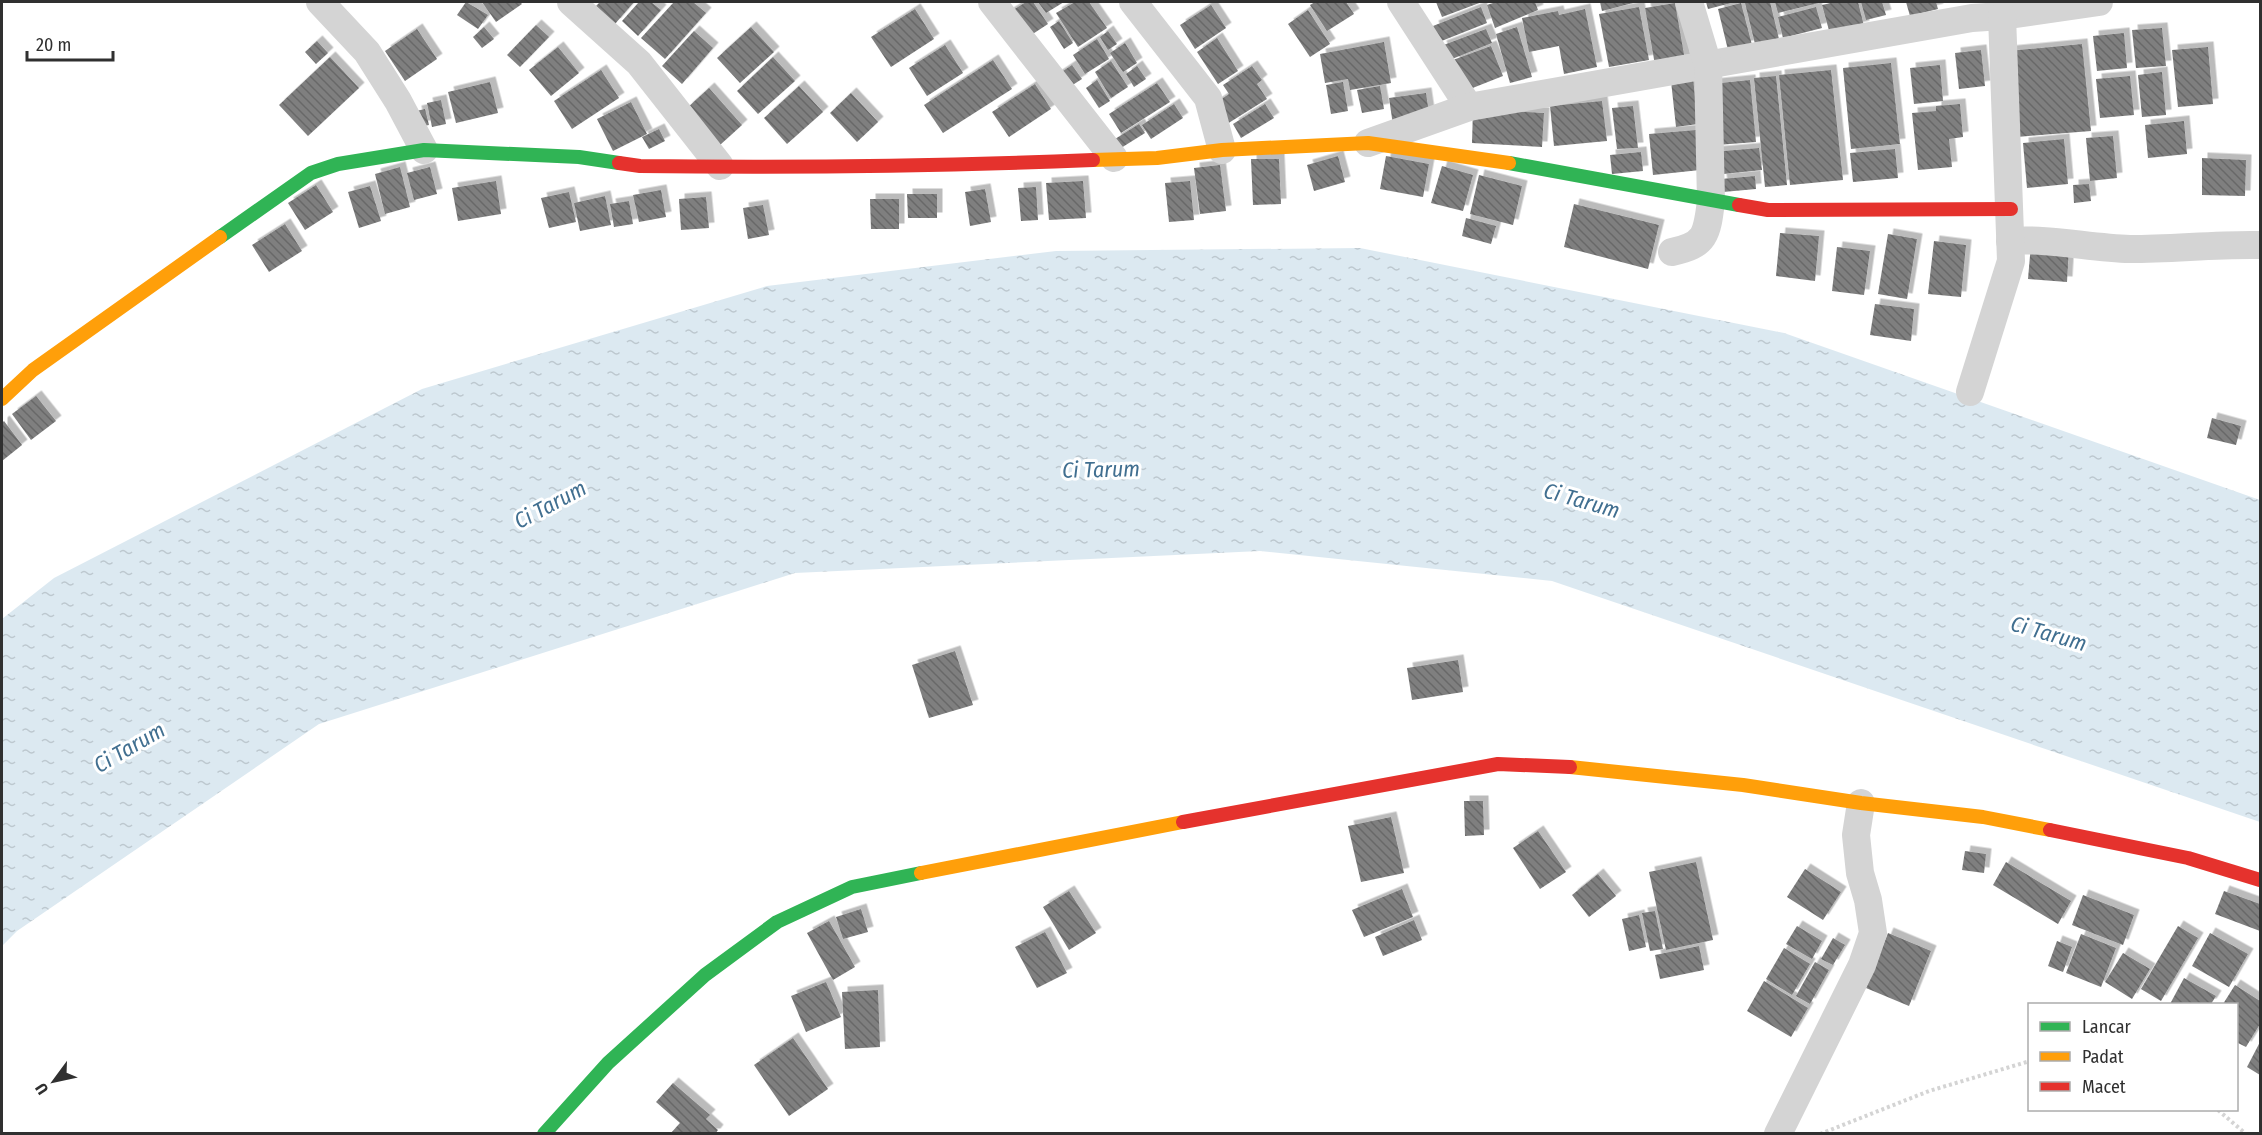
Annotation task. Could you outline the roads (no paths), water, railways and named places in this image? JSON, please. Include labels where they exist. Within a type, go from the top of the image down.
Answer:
[{"type":"street","points":[[320,2],[367,52],[398,101],[424,150]]},
{"type":"street","points":[[571,2],[639,63],[720,166]]},
{"type":"street","points":[[992,2],[1114,158]]},
{"type":"street","points":[[1133,2],[1208,98],[1222,150]]},
{"type":"street","points":[[1401,2],[1469,107]]},
{"type":"street","points":[[1672,252],[1695,246],[1703,237],[1709,221],[1711,201],[1708,65],[1689,2]]},
{"type":"street","points":[[1368,143],[1469,107],[1708,65],[1970,10],[2002,16],[2099,2]]},
{"type":"street","points":[[1970,392],[2012,261],[2002,16]]},
{"type":"street","points":[[2,399],[33,370],[311,173],[338,164],[424,150],[579,157],[640,166],[768,168],[965,165],[1157,158],[1222,150],[1368,143],[1477,157],[1768,210],[2011,209]]},
{"type":"street","points":[[2010,241],[2034,239],[2130,249],[2224,244],[2260,245]]},
{"type":"street","points":[[544,1134],[608,1063],[705,975],[777,922],[852,887],[1269,805],[1498,764],[1592,768],[1743,785],[1861,803],[1983,817],[2188,858],[2260,880]]},
{"type":"street","points":[[1778,1134],[1862,965],[1874,933],[1860,873],[1856,835],[1861,803]]},
{"type":"water","name":"Ci Tarum","points":[[1360,248],[1784,333],[2260,500],[2260,822],[1552,581],[1260,551],[795,573],[319,724],[17,931],[2,946],[2,619],[54,578],[422,389],[767,286],[1056,251]]}]
